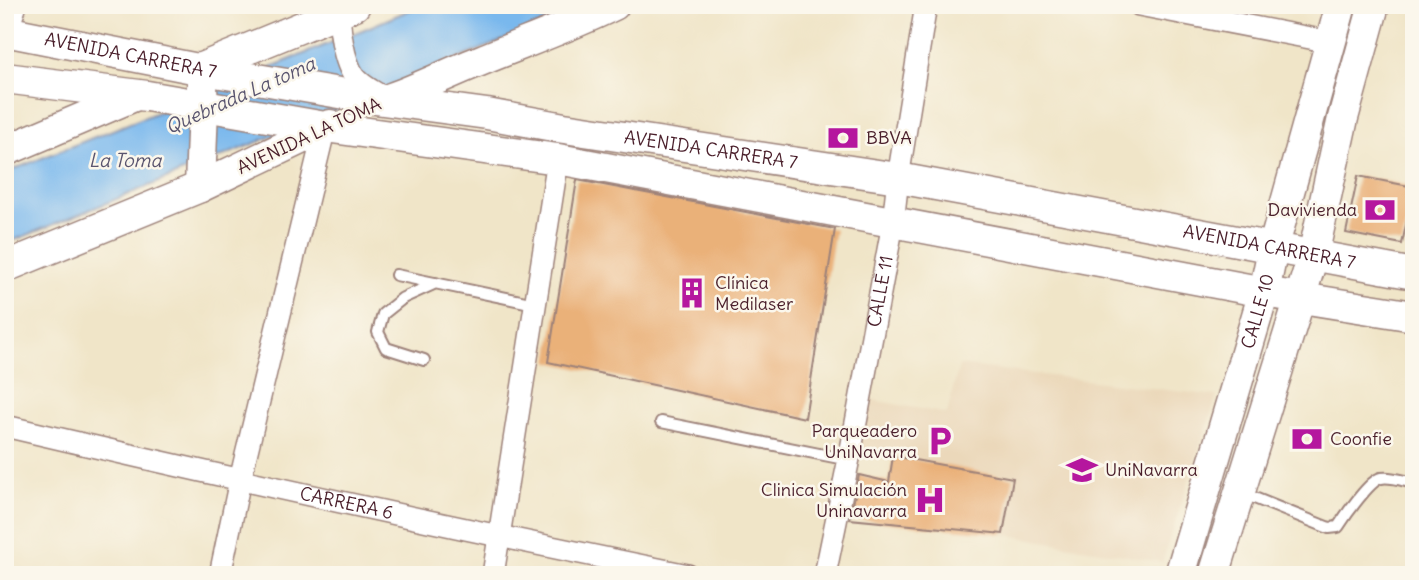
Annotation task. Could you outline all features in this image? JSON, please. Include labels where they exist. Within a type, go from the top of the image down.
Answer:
[{"type":"main road","name":"AVENIDA LA TOMA","points":[[5,267],[381,98],[420,88],[614,5]]},
{"type":"main road","name":"CALLE 10","points":[[1180,575],[1264,292],[1273,249],[1341,5]]},
{"type":"main road","name":"CALLE 10","points":[[1214,575],[1312,256],[1343,118],[1374,5]]},
{"type":"main road","points":[[5,151],[141,96],[203,83],[344,10]]},
{"type":"main road","name":"AVENIDA CARRERA 7","points":[[9,22],[203,83],[319,126],[558,159],[1264,292],[1414,316]]},
{"type":"main road","points":[[480,61],[472,82],[475,99],[487,114]]},
{"type":"main road","points":[[5,78],[141,96]]},
{"type":"main road","points":[[201,178],[203,83]]},
{"type":"main road","name":"AVENIDA CARRERA 7","points":[[203,83],[381,98],[898,178],[1414,274]]},
{"type":"street","name":"CALLE 11","points":[[825,575],[892,223],[926,5]]},
{"type":"street","points":[[1139,5],[1331,42]]},
{"type":"street","points":[[344,10],[343,48],[354,76],[381,98]]},
{"type":"street","points":[[219,575],[319,126]]},
{"type":"street","points":[[493,575],[558,159]]},
{"type":"street","name":"CARRERA 6","points":[[5,426],[638,570],[688,575]]},
{"type":"lane","points":[[396,275],[535,304]]},
{"type":"lane","points":[[424,360],[386,348],[378,332],[383,314],[403,298],[436,284]]},
{"type":"lane","points":[[661,422],[849,460]]},
{"type":"lane","points":[[1239,492],[1329,528],[1338,527],[1376,479],[1384,477],[1414,483]]},
{"type":"shaded area","name":"UniNavarra","points":[[959,365],[1217,396],[1162,562],[1003,534],[1012,478],[858,450],[867,399],[947,414]]},
{"type":"water","name":"La Toma","points":[[421,5],[587,5],[5,244],[5,173],[318,49]]},
{"type":"building","name":"Davivienda","points":[[1358,176],[1414,187],[1402,244],[1346,233]]},
{"type":"building","name":"Clínica Medilaser","points":[[577,180],[835,229],[805,418],[548,362]]},
{"type":"building","name":"Clinica Simulación Uninavarra","points":[[893,456],[1013,478],[1003,534],[850,519],[859,475],[889,482]]},
{"type":"place","name":"BBVA","points":[[843,138]]},
{"type":"place","name":"Davivienda","points":[[1380,210]]},
{"type":"place","name":"Clínica Medilaser","points":[[692,293]]},
{"type":"place","name":"Coonfie","points":[[1307,439]]},
{"type":"place","name":"Parqueadero UniNavarra","points":[[940,441]]},
{"type":"place","name":"UniNavarra","points":[[1082,470]]},
{"type":"place","name":"Clinica Simulación Uninavarra","points":[[930,500]]},
{"type":"water label","name":"Quebrada La toma","points":[[240,95]]}]
